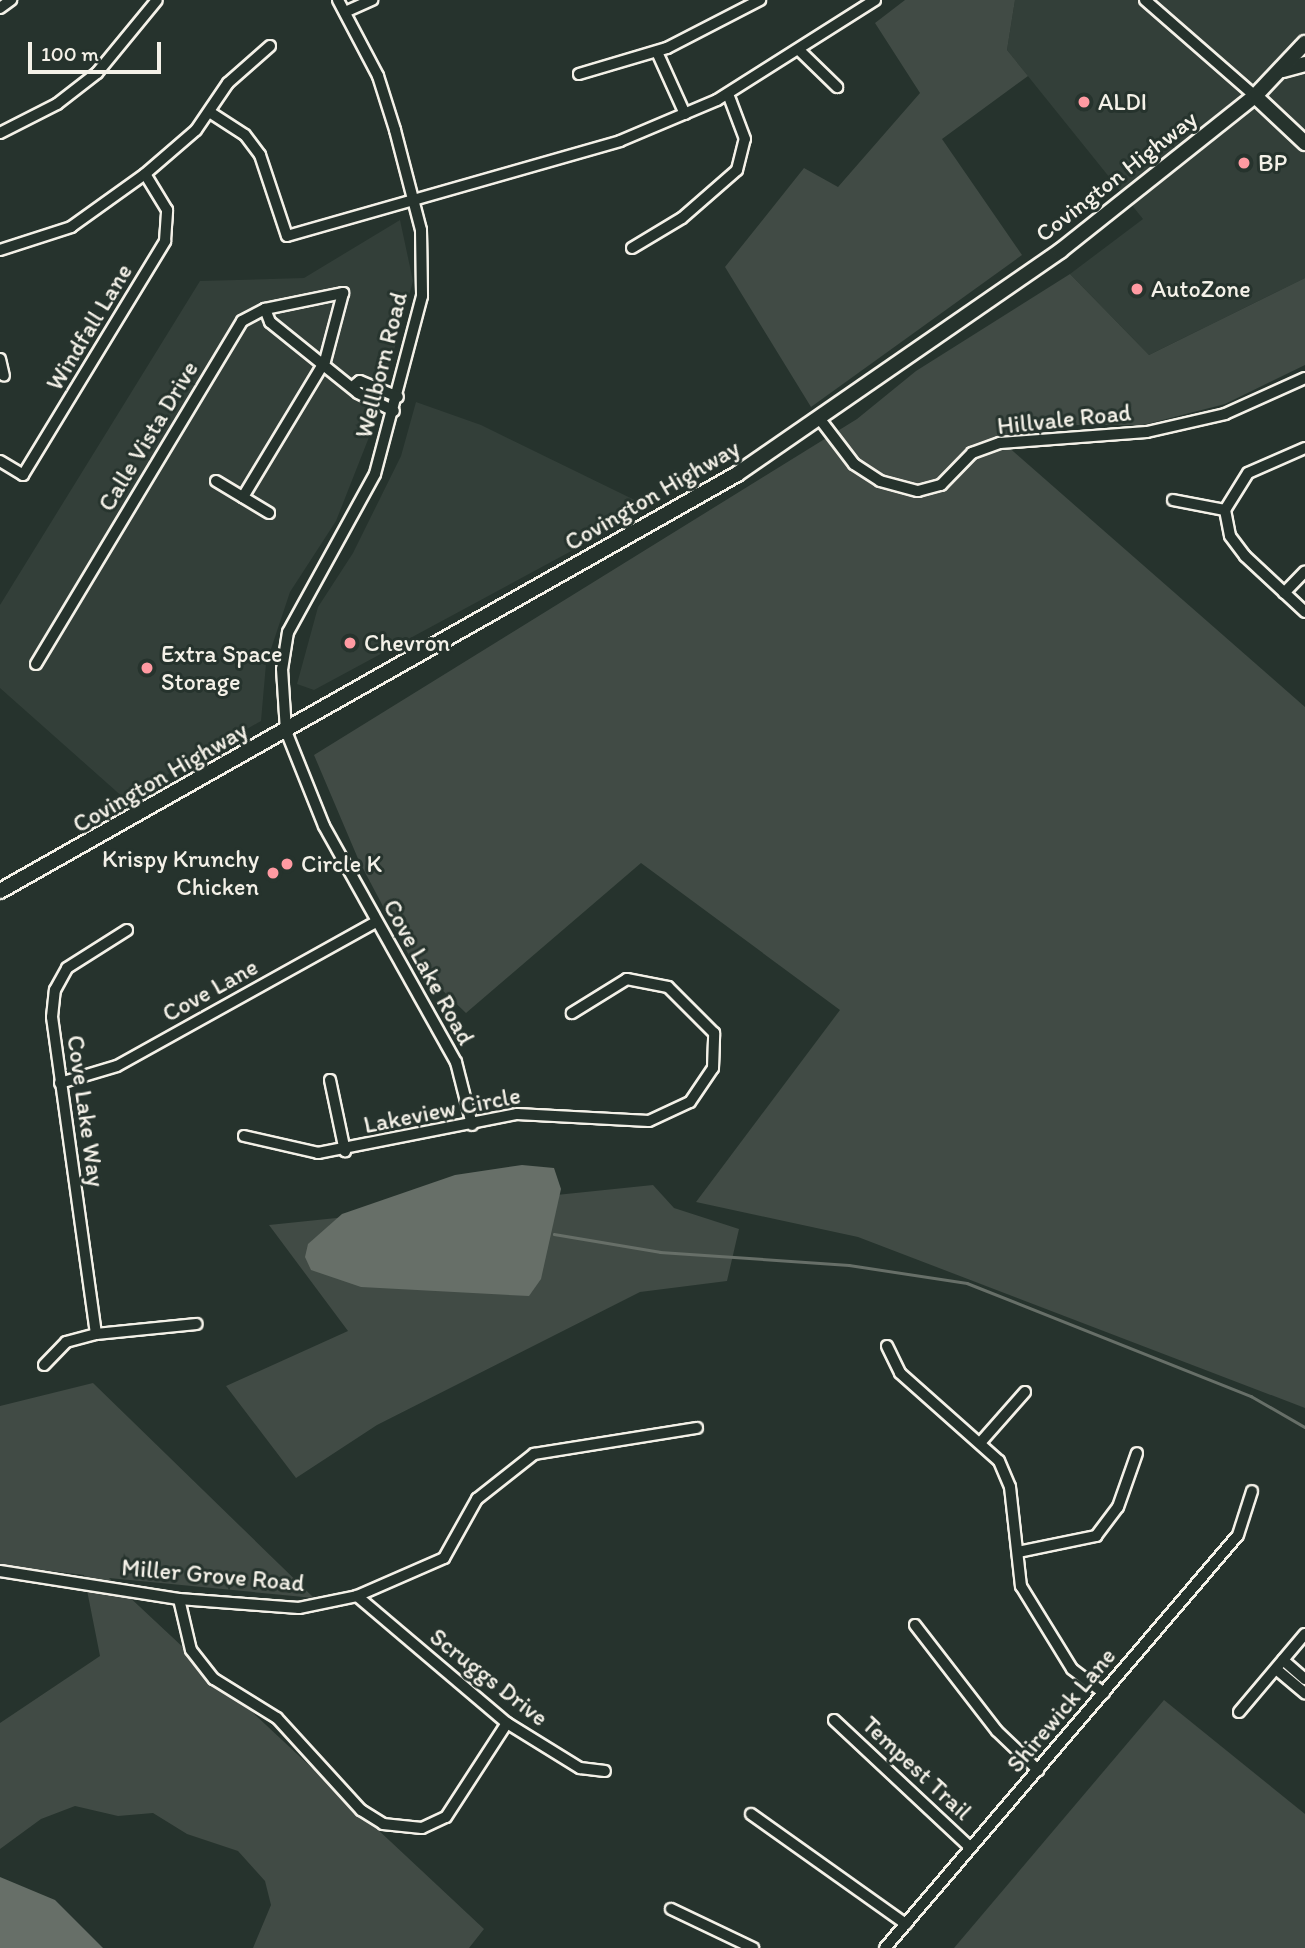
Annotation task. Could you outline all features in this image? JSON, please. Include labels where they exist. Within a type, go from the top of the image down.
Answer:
[{"type":"main road","name":"Covington Highway","points":[[0,891],[737,474],[1060,251],[1255,96],[1283,70],[1305,43]]},
{"type":"main road","name":"Covington Highway","points":[[1283,70],[1305,64]]},
{"type":"main road","points":[[1255,96],[1305,143]]},
{"type":"street","points":[[0,9],[11,0]]},
{"type":"street","points":[[0,133],[57,104],[97,73],[157,0]]},
{"type":"street","name":"Wellborn Road","points":[[286,731],[281,680],[288,632],[358,513],[394,411],[422,296],[414,203],[378,76],[338,0]]},
{"type":"street","points":[[345,12],[372,0]]},
{"type":"street","points":[[579,74],[657,52],[738,5],[760,0]]},
{"type":"street","points":[[211,113],[245,135],[260,155],[287,236],[414,203],[621,141],[728,94],[800,51],[875,0]]},
{"type":"street","points":[[1144,0],[1255,96]]},
{"type":"street","points":[[0,250],[71,227],[145,174],[211,113],[228,83],[270,46]]},
{"type":"street","points":[[800,51],[836,87]]},
{"type":"street","points":[[657,52],[685,114]]},
{"type":"street","points":[[632,248],[674,224],[737,170],[745,139],[728,94]]},
{"type":"street","name":"Windfall Lane","points":[[0,461],[23,475],[165,241],[167,210],[145,174]]},
{"type":"street","name":"Calle Vista Drive","points":[[36,664],[242,321],[265,309],[343,293],[325,361]]},
{"type":"street","points":[[265,309],[270,322],[355,385],[358,393],[394,411]]},
{"type":"street","points":[[0,359],[4,376]]},
{"type":"street","points":[[243,497],[325,361]]},
{"type":"street","name":"Hillvale Road","points":[[819,418],[855,464],[880,481],[918,491],[942,485],[972,453],[1000,443],[1147,432],[1225,414],[1305,378]]},
{"type":"street","points":[[355,385],[360,381],[398,397]]},
{"type":"street","points":[[1305,448],[1248,474],[1224,510],[1230,536],[1305,612]]},
{"type":"street","points":[[216,481],[269,513]]},
{"type":"street","points":[[1173,500],[1224,510]]},
{"type":"street","points":[[1284,593],[1305,571]]},
{"type":"street","name":"Cove Lake Road","points":[[286,731],[324,826],[456,1062],[472,1125]]},
{"type":"street","name":"Cove Lane","points":[[60,1083],[117,1066],[376,922]]},
{"type":"street","name":"Cove Lake Way","points":[[96,1334],[60,1083],[55,990],[67,968],[127,930]]},
{"type":"street","name":"Lakeview Circle","points":[[244,1136],[296,1152],[345,1151],[472,1125],[550,1113],[649,1121],[690,1102],[713,1068],[714,1033],[668,987],[627,979],[572,1013]]},
{"type":"street","points":[[330,1080],[345,1151]]},
{"type":"street","points":[[44,1365],[66,1342],[96,1334],[197,1324]]},
{"type":"street","points":[[887,1346],[900,1373],[999,1461],[1010,1487],[1021,1586],[1072,1669],[1104,1693]]},
{"type":"street","points":[[980,1443],[1025,1392]]},
{"type":"street","name":"Miller Grove Road","points":[[0,1571],[180,1599],[299,1608],[357,1596],[444,1558],[477,1499],[522,1460],[559,1448],[697,1428]]},
{"type":"street","points":[[1018,1552],[1096,1536],[1118,1507],[1137,1453]]},
{"type":"street","name":"Shirewick Lane","points":[[885,1948],[1238,1535],[1252,1491]]},
{"type":"street","name":"Scruggs Drive","points":[[357,1596],[507,1723],[580,1768],[605,1770]]},
{"type":"street","points":[[180,1599],[191,1650],[214,1679],[277,1718],[361,1810],[383,1824],[422,1828],[446,1817],[507,1723]]},
{"type":"street","points":[[915,1625],[997,1731],[1038,1770]]},
{"type":"street","points":[[1239,1712],[1305,1634]]},
{"type":"street","points":[[1279,1665],[1305,1679]]},
{"type":"street","points":[[1279,1665],[1305,1693]]},
{"type":"street","name":"Tempest Trail","points":[[834,1720],[971,1848]]},
{"type":"street","points":[[751,1814],[906,1924]]},
{"type":"street","points":[[671,1909],[753,1948]]},
{"type":"shaded area","points":[[905,0],[1015,0],[1007,50],[1028,76],[942,139],[1022,255],[811,407],[725,267],[804,168],[838,187],[920,93],[875,23]]},
{"type":"shaded area","points":[[1015,0],[1305,0],[1305,278],[1149,355],[1070,274],[1143,219],[1007,50]]},
{"type":"shaded area","points":[[400,220],[413,281],[373,427],[336,521],[290,592],[266,664],[261,721],[125,799],[0,688],[0,605],[200,281],[304,278]]},
{"type":"shaded area","points":[[1070,274],[1149,355],[1305,278],[1305,365],[1225,404],[1143,425],[1067,425],[998,438],[1305,707],[1305,1408],[858,1237],[696,1202],[840,1010],[641,863],[466,1013],[412,961],[359,861],[314,755],[857,419],[916,371]]},
{"type":"shaded area","points":[[416,402],[481,425],[651,508],[314,690],[297,684],[318,607],[353,553],[401,456]]},
{"type":"shaded area","points":[[522,1165],[554,1168],[561,1189],[541,1279],[529,1296],[361,1287],[311,1270],[305,1257],[308,1244],[342,1214],[455,1175]]},
{"type":"shaded area","points":[[653,1185],[674,1208],[739,1229],[727,1281],[640,1292],[377,1425],[296,1478],[226,1386],[348,1331],[269,1225]]},
{"type":"shaded area","points":[[93,1383],[314,1598],[109,1578],[484,1929],[469,1948],[253,1948],[271,1905],[265,1881],[238,1851],[187,1834],[153,1813],[118,1816],[75,1806],[41,1819],[0,1849],[0,1723],[100,1656],[84,1575],[0,1565],[0,1406]]},
{"type":"shaded area","points":[[1164,1700],[1305,1814],[1305,1948],[954,1948]]},
{"type":"shaded area","points":[[0,1877],[55,1900],[103,1948],[0,1948]]},
{"type":"waterway","points":[[554,1234],[660,1252],[849,1265],[967,1283],[1251,1396],[1305,1427]]},
{"type":"place","name":"ALDI","points":[[1084,102]]},
{"type":"place","name":"BP","points":[[1244,163]]},
{"type":"place","name":"AutoZone","points":[[1137,289]]},
{"type":"place","name":"Chevron","points":[[350,643]]},
{"type":"place","name":"Extra Space Storage","points":[[147,668]]},
{"type":"place","name":"Circle K","points":[[287,864]]},
{"type":"place","name":"Krispy Krunchy Chicken","points":[[273,873]]}]
